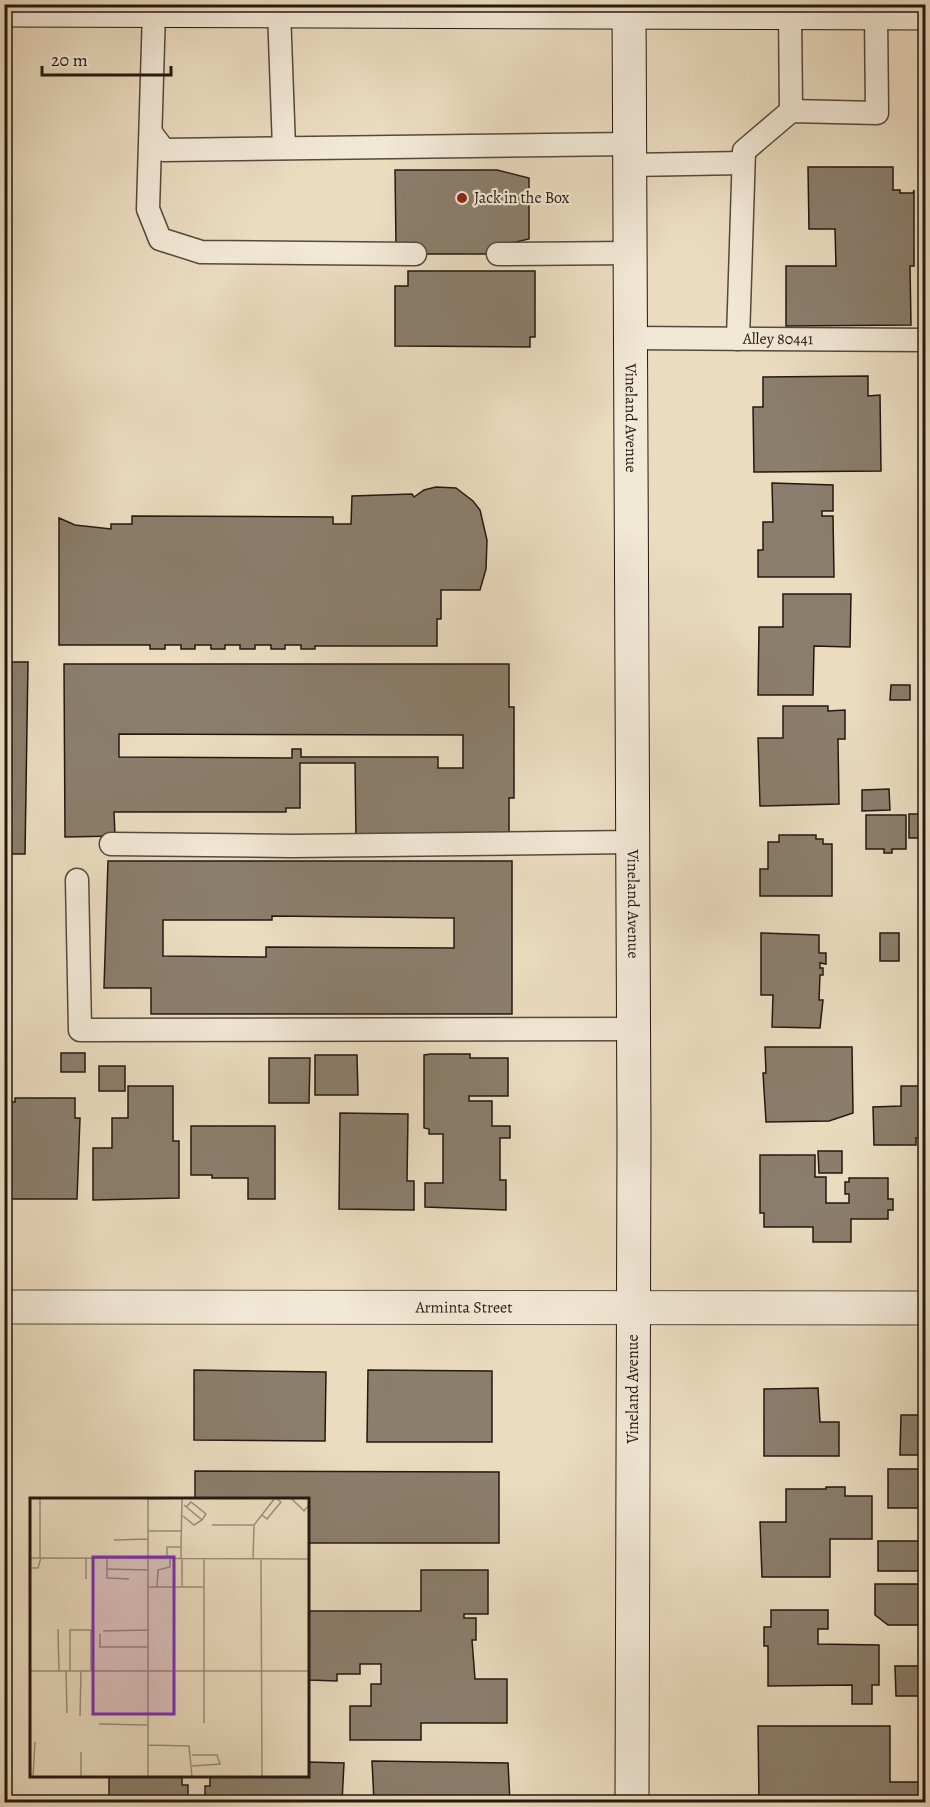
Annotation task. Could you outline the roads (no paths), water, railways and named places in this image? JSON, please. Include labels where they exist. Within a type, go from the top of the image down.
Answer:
[{"type":"main road","points":[[25,8],[154,11],[629,8],[790,12],[855,10],[926,13]]},
{"type":"main road","name":"Vineland Avenue","points":[[629,8],[634,1308],[632,1803]]},
{"type":"main road","name":"Arminta Street","points":[[4,1307],[926,1308]]},
{"type":"lane","points":[[738,339],[744,151],[791,111],[877,113],[855,10]]},
{"type":"lane","points":[[154,11],[148,209],[160,239],[201,252],[415,254]]},
{"type":"lane","points":[[279,11],[284,148]]},
{"type":"lane","points":[[790,12],[791,111]]},
{"type":"lane","points":[[151,133],[164,150],[284,148],[630,154],[743,163]]},
{"type":"lane","points":[[498,254],[631,253]]},
{"type":"lane","name":"Alley 80441","points":[[631,338],[926,340]]},
{"type":"lane","points":[[111,844],[292,846],[633,842]]},
{"type":"lane","points":[[77,880],[80,1030],[633,1029]]},
{"type":"place","name":"Jack in the Box","points":[[462,198]]}]
